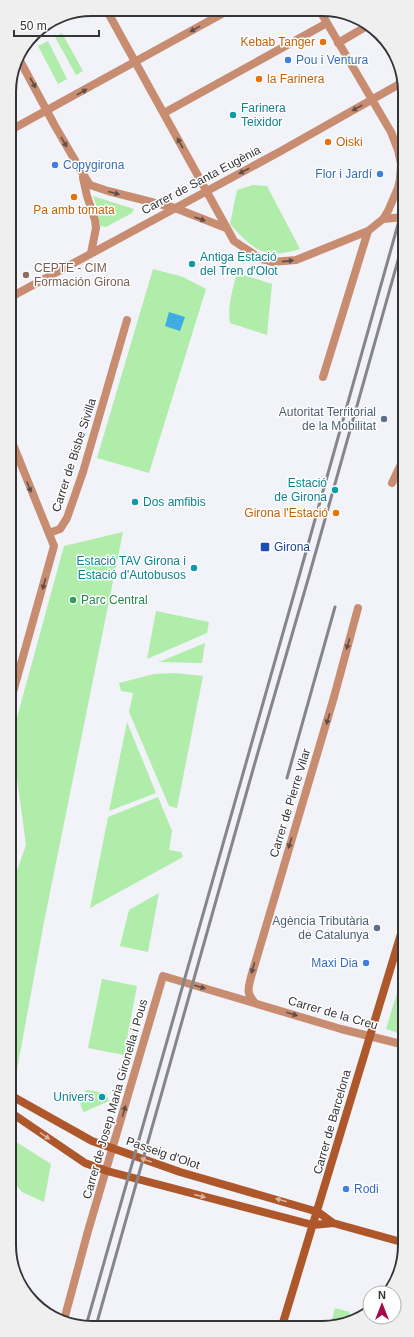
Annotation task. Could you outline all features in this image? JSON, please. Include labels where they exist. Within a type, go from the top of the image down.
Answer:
[{"type":"main road","name":"Carrer de Barcelona","points":[[284,1321],[318,1212],[398,944]]},
{"type":"main road","name":"Passeig d'Olot","points":[[16,1098],[92,1141],[180,1172],[318,1212],[334,1223]]},
{"type":"main road","points":[[16,1116],[85,1163],[107,1171],[313,1226],[334,1223],[398,1241]]},
{"type":"street","points":[[110,16],[234,241],[262,259],[272,262],[296,260],[368,231],[383,219],[398,188]]},
{"type":"street","points":[[16,127],[218,16]]},
{"type":"street","points":[[324,16],[391,132],[398,150]]},
{"type":"street","points":[[164,113],[327,22]]},
{"type":"street","points":[[338,43],[363,28]]},
{"type":"street","points":[[22,64],[90,185],[175,208],[226,228]]},
{"type":"street","name":"Carrer de Santa Eugènia","points":[[16,294],[276,154],[398,85]]},
{"type":"street","points":[[82,173],[96,228],[91,253]]},
{"type":"street","points":[[383,219],[398,218]]},
{"type":"street","points":[[323,377],[368,231]]},
{"type":"street","name":"Carrer de Bisbe Sivilla","points":[[49,533],[60,529],[69,512],[83,472],[126,320]]},
{"type":"street","points":[[16,453],[54,546],[16,682]]},
{"type":"street","points":[[392,483],[398,470]]},
{"type":"street","name":"Carrer de Pierre Vilar","points":[[255,1003],[248,995],[251,977],[334,697],[358,608]]},
{"type":"street","name":"Carrer de Josep Maria Gironella i Pous","points":[[65,1316],[88,1231],[107,1171],[163,976],[255,1003]]},
{"type":"street","name":"Carrer de la Creu","points":[[255,1003],[398,1043]]},
{"type":"green space","points":[[62,33],[83,71],[76,75],[55,37]]},
{"type":"green space","points":[[48,41],[67,79],[58,84],[38,46]]},
{"type":"green space","points":[[253,185],[267,186],[300,249],[278,253],[269,253],[260,250],[246,240],[230,224],[237,190]]},
{"type":"green space","points":[[93,196],[134,209],[132,213],[106,227],[100,226],[97,207]]},
{"type":"green space","points":[[153,269],[183,277],[206,289],[149,473],[97,458]]},
{"type":"green space","points":[[237,273],[272,284],[267,335],[230,323],[230,304]]},
{"type":"green space","name":"Parc Central","points":[[123,532],[44,922],[17,1070],[16,873],[26,845],[16,771],[16,721],[64,546]]},
{"type":"green space","points":[[156,611],[209,622],[207,633],[147,659]]},
{"type":"green space","points":[[205,643],[202,663],[159,662]]},
{"type":"green space","points":[[175,673],[203,676],[177,808],[169,806],[129,712],[133,693],[121,691],[119,683],[154,674]]},
{"type":"green space","points":[[127,722],[156,793],[109,811]]},
{"type":"green space","points":[[158,797],[172,831],[169,850],[181,852],[183,857],[90,908],[108,817]]},
{"type":"green space","points":[[159,893],[148,952],[120,946],[129,910]]},
{"type":"green space","points":[[102,979],[137,986],[124,1055],[88,1048]]},
{"type":"green space","points":[[397,993],[398,1033],[386,1029]]},
{"type":"green space","points":[[87,1090],[106,1093],[109,1101],[84,1112],[80,1103]]},
{"type":"green space","points":[[16,1142],[51,1164],[44,1202],[22,1192],[16,1184]]},
{"type":"green space","points":[[335,1308],[350,1312],[349,1316],[337,1320],[332,1320]]},
{"type":"water","points":[[169,312],[185,317],[180,331],[165,326]]},
{"type":"railway","points":[[88,1321],[398,224]]},
{"type":"railway","points":[[97,1321],[398,260]]},
{"type":"railway","points":[[287,778],[335,607]]},
{"type":"place","name":"Kebab Tanger","points":[[323,42]]},
{"type":"place","name":"Pou i Ventura","points":[[288,60]]},
{"type":"place","name":"la Farinera","points":[[259,79]]},
{"type":"place","name":"Farinera Teixidor","points":[[233,115]]},
{"type":"place","name":"Oiski","points":[[328,142]]},
{"type":"place","name":"Copygirona","points":[[55,165]]},
{"type":"place","name":"Flor i Jardí","points":[[380,174]]},
{"type":"place","name":"Pa amb tomata","points":[[74,197]]},
{"type":"place","name":"Antiga Estació del Tren d'Olot","points":[[192,264]]},
{"type":"place","name":"CEPTE - CIM Formación Girona","points":[[26,275]]},
{"type":"place","name":"Autoritat Territorial de la Mobilitat","points":[[384,419]]},
{"type":"place","name":"Estació de Girona","points":[[335,490]]},
{"type":"place","name":"Dos amfibis","points":[[135,502]]},
{"type":"place","name":"Girona l'Estació","points":[[336,513]]},
{"type":"place","name":"Girona","points":[[265,547]]},
{"type":"place","name":"Estació TAV Girona i Estació d'Autobusos","points":[[194,568]]},
{"type":"place","name":"Parc Central","points":[[73,600]]},
{"type":"place","name":"Agència Tributària de Catalunya","points":[[377,928]]},
{"type":"place","name":"Maxi Dia","points":[[366,963]]},
{"type":"place","name":"Univers","points":[[102,1097]]},
{"type":"place","name":"Rodi","points":[[346,1189]]}]
